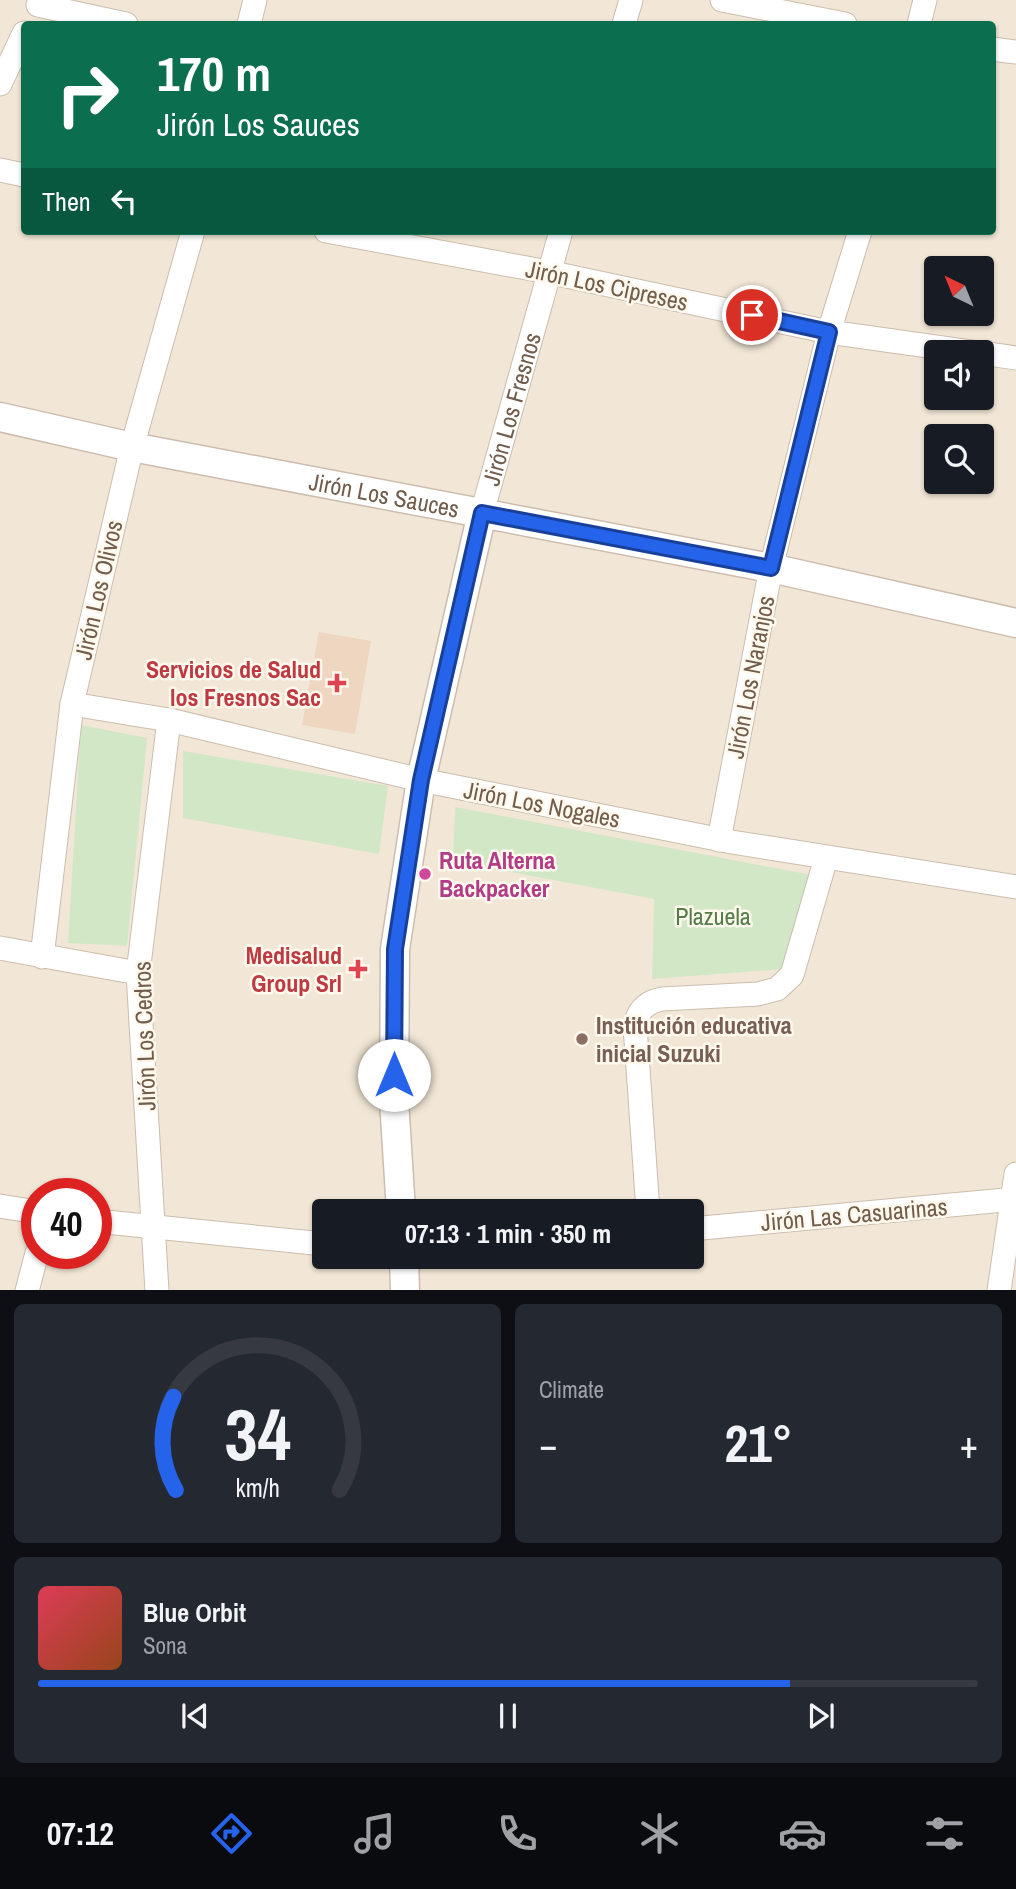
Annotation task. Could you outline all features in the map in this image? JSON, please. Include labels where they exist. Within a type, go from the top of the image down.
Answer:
[{"type":"street","points":[[250,21],[256,0]]},
{"type":"street","points":[[625,21],[631,0]]},
{"type":"street","points":[[722,0],[830,21]]},
{"type":"street","points":[[920,21],[925,0]]},
{"type":"street","points":[[35,10],[106,21]]},
{"type":"street","points":[[0,84],[21,39]]},
{"type":"street","points":[[996,50],[1016,52]]},
{"type":"street","points":[[0,170],[21,174]]},
{"type":"street","name":"Jirón Los Olivos","points":[[42,957],[72,704],[132,447],[192,235]]},
{"type":"street","name":"Jirón Los Cipreses","points":[[348,235],[548,272],[829,332],[924,345]]},
{"type":"street","name":"Jirón Los Fresnos","points":[[400,1199],[394,1100],[395,949],[421,780],[482,513],[560,235]]},
{"type":"street","name":"Jirón Los Naranjos","points":[[719,840],[771,568],[829,332],[859,235]]},
{"type":"street","points":[[994,355],[1016,358]]},
{"type":"street","name":"Jirón Los Sauces","points":[[0,417],[132,447],[771,568],[1016,623]]},
{"type":"street","name":"Jirón Los Nogales","points":[[72,704],[169,720],[421,780],[719,840],[1016,887]]},
{"type":"street","name":"Jirón Los Cedros","points":[[157,1290],[138,973],[169,720]]},
{"type":"street","points":[[647,1199],[635,1026],[637,1016],[651,1001],[738,996],[777,989],[792,975],[826,858]]},
{"type":"street","points":[[0,948],[138,973]]},
{"type":"street","points":[[999,1290],[1016,1174]]},
{"type":"street","name":"Jirón Las Casuarinas","points":[[704,1228],[1014,1200]]},
{"type":"street","points":[[0,1206],[21,1209]]},
{"type":"street","points":[[112,1223],[312,1243]]},
{"type":"street","points":[[27,1290],[33,1269]]},
{"type":"street","points":[[404,1269],[405,1290]]},
{"type":"shaded area","points":[[0,0],[1016,0],[1016,1290],[0,1290]]},
{"type":"green space","points":[[81,725],[147,738],[127,946],[68,943]]},
{"type":"green space","points":[[183,751],[388,786],[379,854],[183,818]]},
{"type":"green space","name":"Plazuela","points":[[455,807],[817,876],[785,969],[652,979],[654,899],[453,861]]},
{"type":"building","name":"Servicios de Salud los Fresnos Sac","points":[[319,632],[371,641],[355,734],[302,725]]},
{"type":"place","name":"Servicios de Salud los Fresnos Sac","points":[[337,683]]},
{"type":"place","name":"Ruta Alterna Backpacker","points":[[425,874]]},
{"type":"place","name":"Medisalud Group Srl","points":[[358,969]]},
{"type":"place","name":"Institución educativa inicial Suzuki","points":[[582,1039]]},
{"type":"route","points":[[394,1075],[395,949],[421,780],[482,513],[771,568],[829,332],[752,315]]}]
